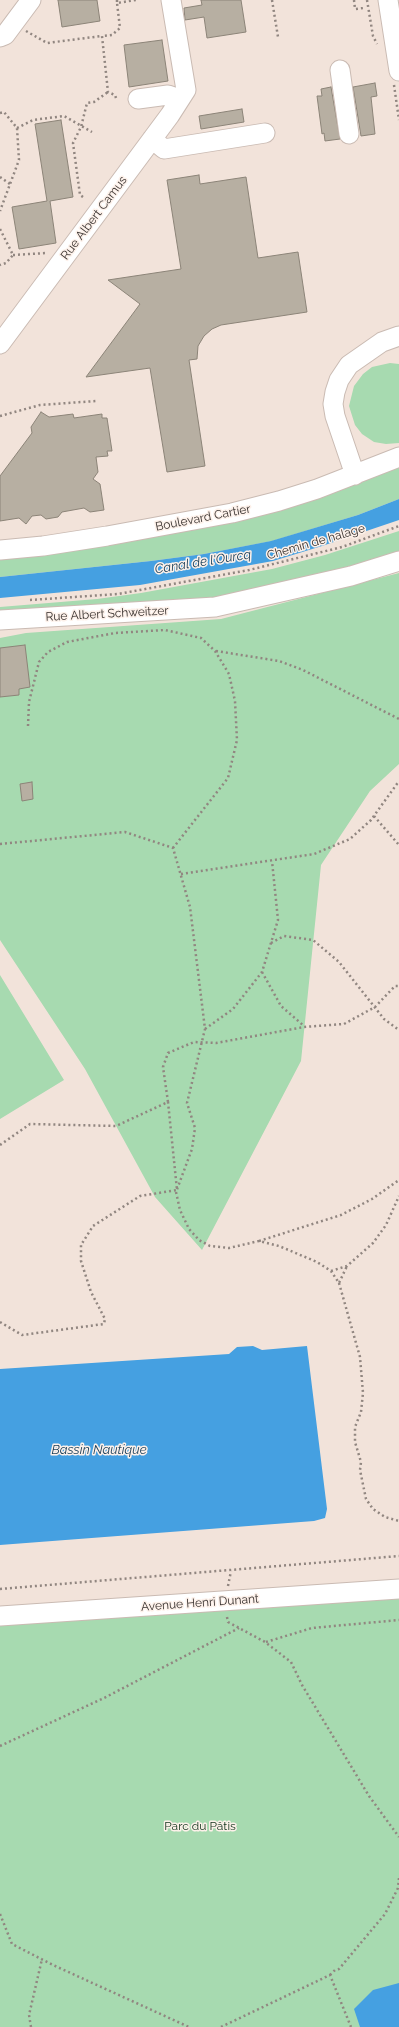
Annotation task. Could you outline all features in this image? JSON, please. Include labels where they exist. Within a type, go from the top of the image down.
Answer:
[{"type":"street","points":[[0,37],[17,27],[31,0]]},
{"type":"street","points":[[138,99],[187,92],[187,66],[171,0]]},
{"type":"street","points":[[388,0],[399,71]]},
{"type":"street","points":[[372,4],[387,39],[396,51]]},
{"type":"street","points":[[340,70],[349,134]]},
{"type":"street","name":"Rue Albert Camus","points":[[0,344],[187,92]]},
{"type":"street","points":[[152,139],[164,148],[265,133]]},
{"type":"street","points":[[355,475],[339,432],[333,404],[339,380],[349,365],[359,357],[372,350],[382,342],[399,336]]},
{"type":"street","points":[[372,350],[385,353],[399,352]]},
{"type":"street","name":"Boulevard Cartier","points":[[0,550],[43,546],[107,536],[232,513],[279,501],[355,475],[399,457]]},
{"type":"street","name":"Rue Albert Schweitzer","points":[[0,620],[215,608],[351,576],[399,561]]},
{"type":"street","name":"Avenue Henri Dunant","points":[[0,1616],[399,1589]]},
{"type":"path","points":[[17,27],[47,43],[112,35],[120,28],[117,1],[136,0]]},
{"type":"path","points":[[272,0],[278,37]]},
{"type":"path","points":[[354,0],[355,9],[372,4]]},
{"type":"path","points":[[102,36],[108,92]]},
{"type":"path","points":[[108,92],[115,95],[116,98]]},
{"type":"path","points":[[83,197],[80,195],[73,143],[81,127],[87,103],[94,102],[108,92]]},
{"type":"path","points":[[0,113],[4,112],[17,128],[19,160],[1,211]]},
{"type":"path","points":[[17,128],[33,120],[64,116],[92,132]]},
{"type":"path","points":[[0,177],[10,184]]},
{"type":"path","points":[[0,229],[13,255]]},
{"type":"path","points":[[0,265],[6,263],[13,255],[50,253]]},
{"type":"path","points":[[0,416],[40,405],[96,401]]},
{"type":"path","name":"Chemin de halage","points":[[24,601],[118,594],[249,570],[342,547],[399,526]]},
{"type":"path","points":[[28,726],[29,702],[39,662],[48,652],[67,642],[115,634],[165,630],[201,638],[216,651],[229,674],[235,701],[237,740],[228,778],[173,848]]},
{"type":"path","points":[[216,651],[279,661],[303,670],[399,719]]},
{"type":"path","points":[[181,874],[314,854],[350,839],[374,816],[399,781]]},
{"type":"path","points":[[374,816],[399,845]]},
{"type":"path","points":[[0,844],[125,832],[173,848]]},
{"type":"path","points":[[173,848],[190,907],[205,1029],[187,1103],[195,1128],[192,1149],[177,1190]]},
{"type":"path","points":[[205,1029],[233,1009],[262,972],[278,920],[272,861]]},
{"type":"path","points":[[271,943],[284,936],[313,940],[340,962],[374,1008],[384,1019],[399,1030]]},
{"type":"path","points":[[262,972],[281,1006],[304,1027]]},
{"type":"path","points":[[399,986],[395,986],[374,1008],[344,1024],[304,1027],[216,1044],[202,1044],[194,1042],[168,1053],[163,1067],[180,1210],[189,1229],[199,1240],[210,1246],[229,1248],[259,1241],[341,1215],[372,1199],[399,1180]]},
{"type":"path","points":[[0,1145],[30,1124],[116,1126],[168,1102]]},
{"type":"path","points":[[0,1322],[22,1335],[104,1324],[105,1319],[91,1292],[81,1261],[81,1245],[93,1226],[140,1196],[177,1190]]},
{"type":"path","points":[[339,1283],[347,1266],[372,1244],[386,1226],[399,1196]]},
{"type":"path","points":[[259,1241],[299,1254],[331,1271],[339,1283],[360,1356],[363,1393],[362,1412],[355,1427],[355,1442],[361,1462],[360,1470],[366,1499],[373,1509],[384,1517],[399,1521]]},
{"type":"path","points":[[331,1271],[347,1266]]},
{"type":"path","points":[[0,1589],[399,1556]]},
{"type":"path","points":[[225,1601],[228,1622],[265,1642],[291,1662],[302,1685],[369,1796],[399,1837]]},
{"type":"path","points":[[265,1642],[312,1628],[399,1620]]},
{"type":"path","points":[[0,1746],[104,1698],[239,1628]]},
{"type":"path","points":[[222,2027],[330,1975],[335,1970],[339,1969],[385,1914],[398,1888],[399,1878]]},
{"type":"path","points":[[0,1914],[12,1944],[189,2027]]},
{"type":"path","points":[[31,2027],[29,2015],[42,1959]]},
{"type":"path","points":[[330,1975],[351,2027]]},
{"type":"green space","points":[[390,363],[399,364],[399,443],[386,444],[374,442],[362,434],[355,425],[349,406],[354,386],[363,374],[372,367]]},
{"type":"green space","points":[[399,467],[399,499],[358,515],[272,541],[204,554],[0,577],[0,558],[184,530],[284,509]]},
{"type":"green space","points":[[399,531],[399,556],[199,603],[0,615],[0,607],[97,599],[141,593],[272,569],[325,555]]},
{"type":"green space","points":[[399,573],[399,764],[370,791],[321,865],[301,1061],[202,1250],[155,1197],[85,1069],[0,940],[0,638],[26,633],[221,619]]},
{"type":"green space","points":[[0,975],[64,1080],[0,1119]]},
{"type":"green space","name":"Parc du Pâtis","points":[[399,1597],[399,2027],[0,2027],[0,1625]]},
{"type":"water","name":"Canal de l'Ourcq","points":[[399,499],[399,520],[273,561],[140,585],[0,598],[0,577],[204,554],[271,541],[358,515]]},
{"type":"water","name":"Bassin Nautique","points":[[253,1346],[262,1350],[307,1346],[327,1509],[325,1518],[314,1521],[0,1545],[0,1369],[229,1354],[237,1347]]},
{"type":"water","points":[[399,1983],[399,2027],[360,2027],[354,2009],[373,1990]]},
{"type":"building","points":[[58,0],[97,0],[100,21],[62,27]]},
{"type":"building","points":[[201,0],[241,0],[246,32],[207,38],[204,17],[185,20],[184,8],[202,5]]},
{"type":"building","points":[[162,40],[168,81],[129,87],[124,45]]},
{"type":"building","points":[[375,83],[377,96],[371,97],[375,134],[361,136],[353,87]]},
{"type":"building","points":[[331,87],[340,139],[325,141],[324,133],[322,134],[317,96],[322,96],[321,89]]},
{"type":"building","points":[[242,109],[244,122],[201,129],[199,116]]},
{"type":"building","points":[[61,120],[73,197],[50,201],[56,243],[19,249],[12,207],[47,201],[35,124]]},
{"type":"building","points":[[199,175],[200,184],[246,177],[258,258],[298,252],[307,312],[221,325],[212,329],[204,336],[198,346],[197,359],[189,360],[205,466],[167,472],[150,368],[86,377],[140,304],[108,280],[181,269],[167,180]]},
{"type":"building","points":[[41,412],[49,417],[73,414],[74,418],[102,414],[102,418],[107,418],[112,451],[107,451],[108,456],[96,457],[98,472],[93,479],[100,484],[104,510],[90,512],[84,508],[62,512],[58,517],[46,519],[41,515],[32,516],[26,524],[19,518],[0,521],[0,476],[32,433],[31,427]]},
{"type":"building","points":[[25,645],[30,687],[19,689],[19,695],[0,697],[0,648]]},
{"type":"building","points":[[32,782],[33,799],[22,801],[20,784]]}]
